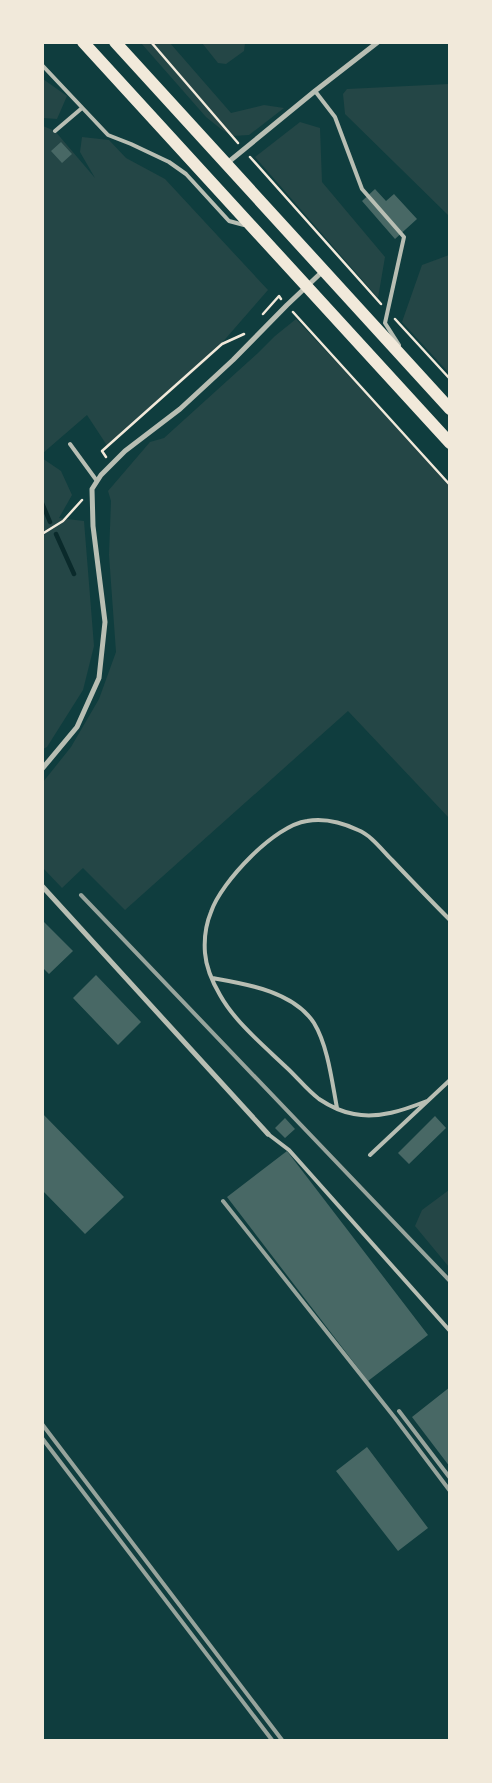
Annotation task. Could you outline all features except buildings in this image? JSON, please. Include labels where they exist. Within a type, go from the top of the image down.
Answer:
[{"type":"highway","points":[[83,42],[450,443]]},
{"type":"highway","points":[[115,42],[450,409]]},
{"type":"street","points":[[226,164],[378,42]]},
{"type":"street","points":[[42,769],[77,727],[99,678],[105,622],[93,526],[92,489],[125,451],[180,410],[324,271]]},
{"type":"street","points":[[42,886],[268,1134]]},
{"type":"lane","points":[[42,65],[108,136],[131,144],[169,162],[186,174],[229,220],[252,227]]},
{"type":"lane","points":[[315,91],[335,117],[362,189],[404,237],[385,323],[416,372]]},
{"type":"lane","points":[[55,131],[82,108]]},
{"type":"lane","points":[[70,444],[97,481]]},
{"type":"lane","points":[[427,1101],[396,1113],[354,1114],[320,1099],[243,1025],[220,997],[205,954],[207,928],[211,912],[219,894],[232,877],[264,844],[286,828],[305,821],[323,820],[361,830],[379,846],[450,920]]},
{"type":"lane","points":[[212,978],[267,990],[300,1008],[314,1023],[320,1037],[331,1074],[337,1108]]},
{"type":"lane","points":[[370,1155],[450,1080]]},
{"type":"lane","points":[[268,1134],[289,1150],[450,1331]]},
{"type":"path","points":[[150,42],[388,312],[450,379]]},
{"type":"path","points":[[262,315],[279,296],[450,485]]},
{"type":"path","points":[[112,464],[102,451],[222,344],[244,334]]},
{"type":"path","points":[[42,534],[63,521],[92,489]]},
{"type":"shaded area","points":[[245,42],[244,51],[226,64],[218,63],[202,43]]},
{"type":"shaded area","points":[[141,43],[170,43],[231,113],[264,105],[284,108],[249,135],[232,136],[206,117]]},
{"type":"shaded area","points":[[43,79],[67,96],[57,119],[43,118]]},
{"type":"shaded area","points":[[450,84],[449,216],[345,114],[343,94],[347,89]]},
{"type":"shaded area","points":[[300,122],[320,128],[322,182],[385,257],[378,298],[255,157]]},
{"type":"shaded area","points":[[43,126],[55,131],[95,178],[80,152],[82,137],[109,140],[126,158],[165,179],[268,290],[207,360],[108,447],[87,415],[43,453]]},
{"type":"shaded area","points":[[449,255],[449,373],[402,322],[422,265]]},
{"type":"shaded area","points":[[296,319],[449,482],[449,818],[348,711],[125,910],[83,868],[62,888],[43,868],[43,782],[71,747],[99,699],[116,652],[109,555],[111,501],[108,491],[150,442],[164,438]]},
{"type":"shaded area","points":[[42,458],[61,471],[72,495],[59,518],[84,521],[94,646],[83,690],[47,747],[43,749]]},
{"type":"shaded area","points":[[449,1190],[449,1267],[415,1226],[422,1210]]},
{"type":"waterway","points":[[42,503],[50,522]]},
{"type":"waterway","points":[[56,534],[74,574]]},
{"type":"railway","points":[[81,895],[450,1281]]},
{"type":"railway","points":[[223,1201],[395,1418],[450,1491]]},
{"type":"railway","points":[[399,1411],[450,1478]]},
{"type":"railway","points":[[42,1424],[282,1740]]},
{"type":"railway","points":[[42,1438],[272,1740]]}]
